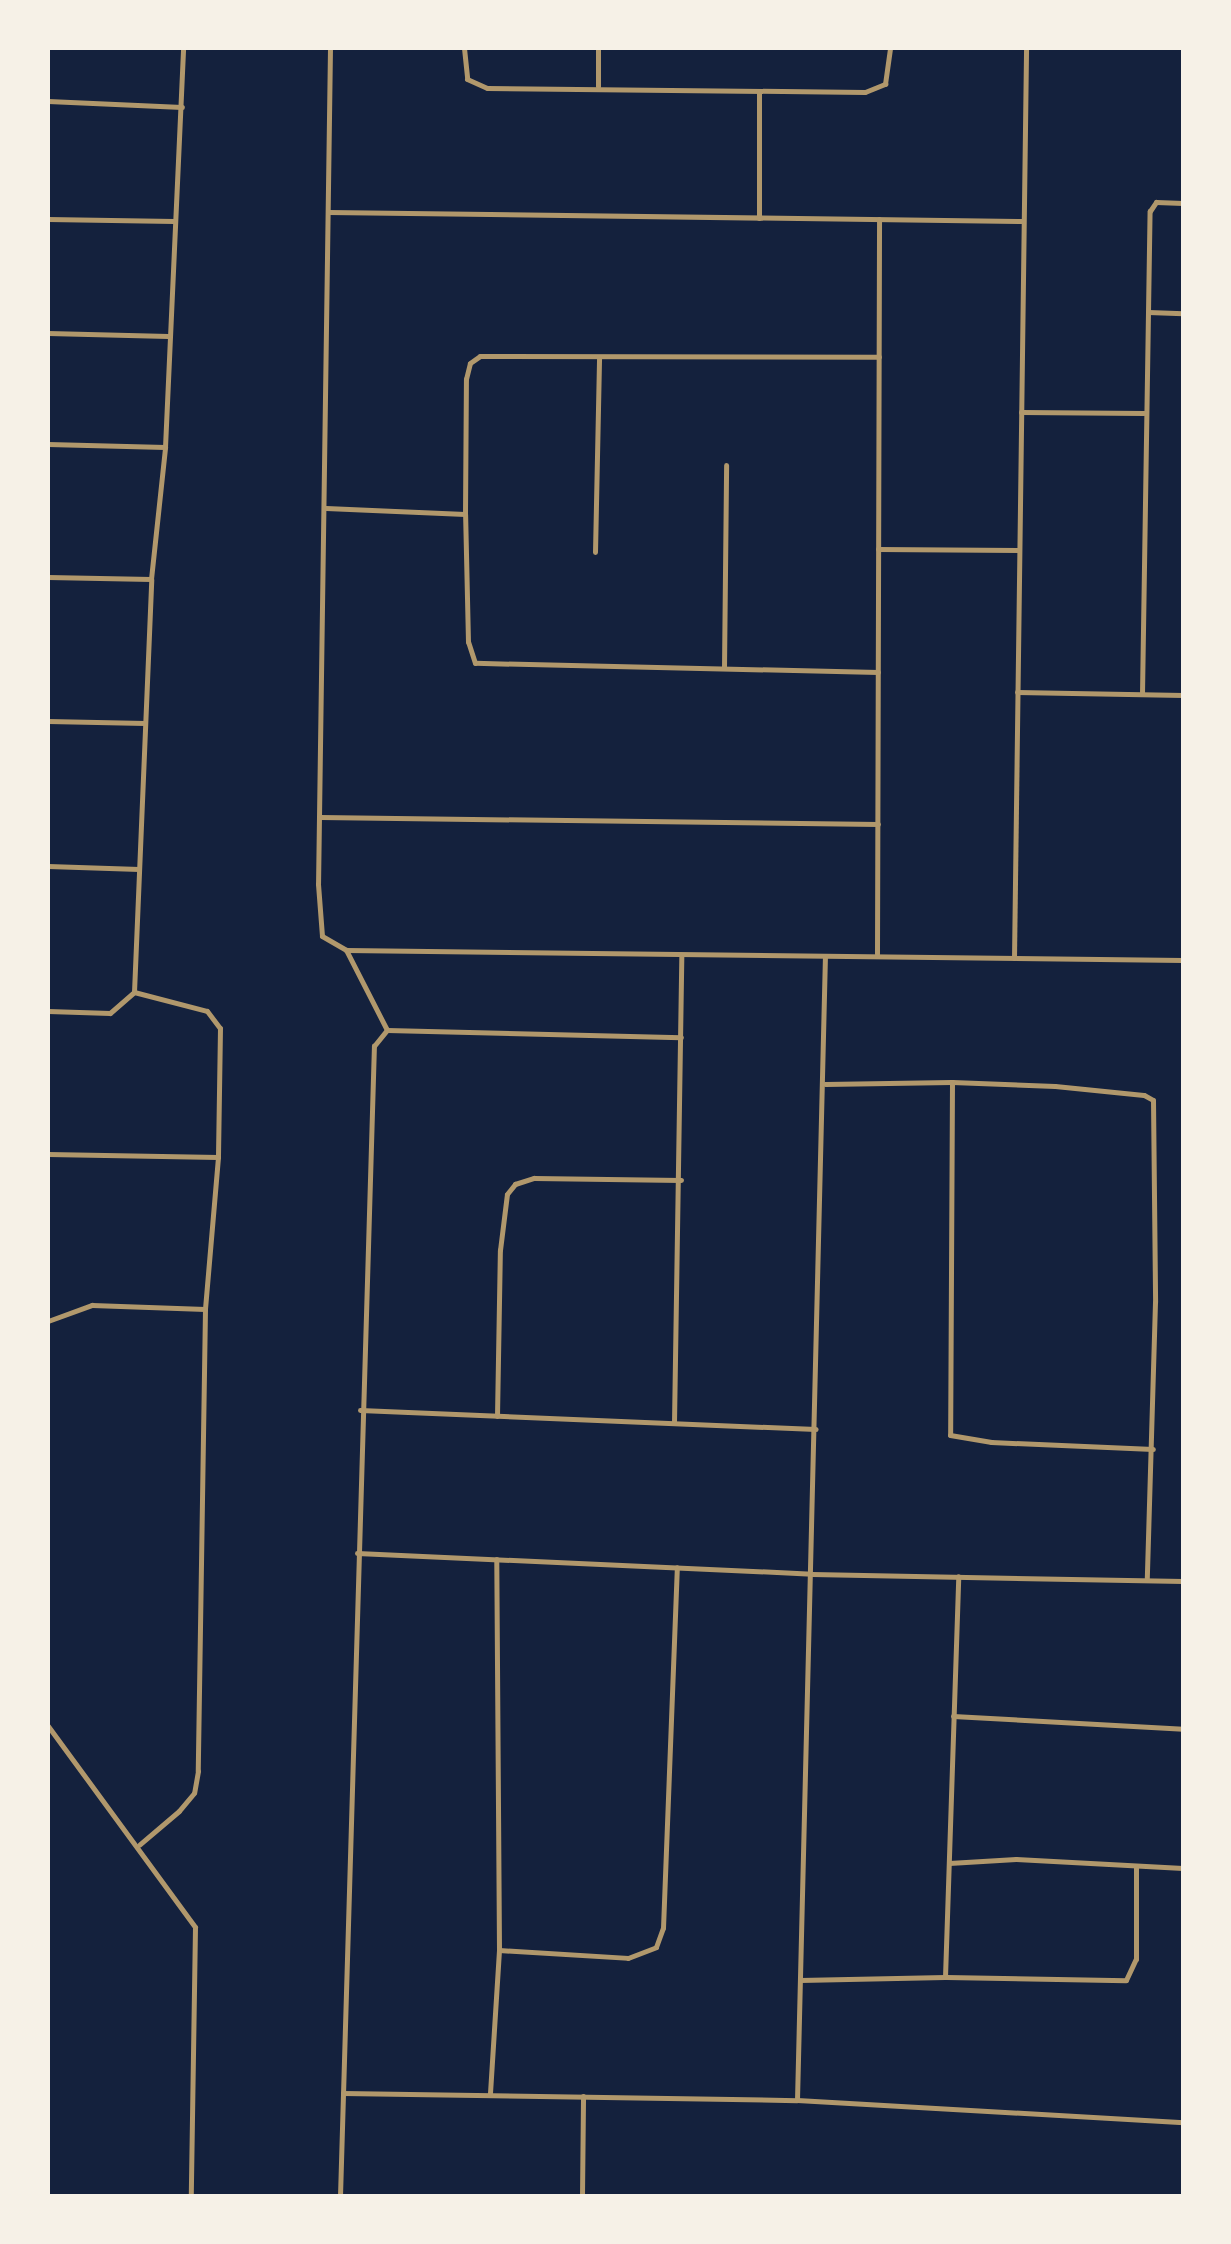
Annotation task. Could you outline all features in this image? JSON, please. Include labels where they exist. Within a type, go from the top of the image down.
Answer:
[{"type":"street","points":[[48,1011],[110,1013],[134,992],[151,579],[165,447],[183,48]]},
{"type":"street","points":[[330,48],[319,925],[329,940],[346,950],[1183,960]]},
{"type":"street","points":[[464,48],[464,66],[471,83],[487,88],[598,86],[759,91],[875,90],[888,79],[890,48]]},
{"type":"street","points":[[598,48],[598,86]]},
{"type":"street","points":[[1014,958],[1026,48]]},
{"type":"street","points":[[759,91],[759,218]]},
{"type":"street","points":[[48,101],[182,107]]},
{"type":"street","points":[[1142,694],[1144,413],[1151,207],[1156,202],[1183,203]]},
{"type":"street","points":[[328,212],[1024,221]]},
{"type":"street","points":[[48,219],[174,221]]},
{"type":"street","points":[[877,954],[879,219]]},
{"type":"street","points":[[1148,312],[1183,313]]},
{"type":"street","points":[[48,333],[168,336]]},
{"type":"street","points":[[878,672],[475,663],[468,642],[465,514],[470,363],[496,354],[879,357]]},
{"type":"street","points":[[595,552],[599,357]]},
{"type":"street","points":[[1021,412],[1144,413]]},
{"type":"street","points":[[48,444],[165,447]]},
{"type":"street","points":[[724,668],[726,465]]},
{"type":"street","points":[[326,508],[465,514]]},
{"type":"street","points":[[878,549],[1019,550]]},
{"type":"street","points":[[48,577],[151,579]]},
{"type":"street","points":[[1017,692],[1183,695]]},
{"type":"street","points":[[48,721],[145,723]]},
{"type":"street","points":[[320,817],[878,824]]},
{"type":"street","points":[[48,866],[139,869]]},
{"type":"street","points":[[346,950],[387,1030]]},
{"type":"street","points":[[674,1423],[681,1180],[681,956]]},
{"type":"street","points":[[797,2100],[825,1084],[825,956]]},
{"type":"street","points":[[134,992],[192,1006],[217,1019],[218,1157],[205,1309],[198,1771],[186,1802],[139,1845]]},
{"type":"street","points":[[387,1030],[681,1037]]},
{"type":"street","points":[[340,2196],[360,1410],[374,1046],[387,1030]]},
{"type":"street","points":[[825,1084],[952,1082],[1055,1086],[1144,1095],[1153,1100],[1153,1449],[1147,1579]]},
{"type":"street","points":[[952,1082],[950,1435],[991,1442],[1153,1449]]},
{"type":"street","points":[[48,1154],[218,1157]]},
{"type":"street","points":[[497,1416],[500,1250],[507,1194],[515,1184],[534,1178],[681,1180]]},
{"type":"street","points":[[48,1321],[92,1305],[205,1309]]},
{"type":"street","points":[[360,1410],[816,1429]]},
{"type":"street","points":[[357,1553],[812,1574],[1183,1581]]},
{"type":"street","points":[[490,2093],[499,1950],[496,1559]]},
{"type":"street","points":[[499,1950],[628,1958],[656,1947],[663,1928],[677,1567]]},
{"type":"street","points":[[945,1977],[958,1576]]},
{"type":"street","points":[[953,1716],[1183,1729]]},
{"type":"street","points":[[48,1726],[139,1845],[195,1927],[191,2196]]},
{"type":"street","points":[[949,1863],[1016,1859],[1183,1868]]},
{"type":"street","points":[[800,1980],[945,1977],[1126,1980],[1136,1959],[1136,1866]]},
{"type":"street","points":[[343,2093],[797,2100],[1183,2122]]},
{"type":"street","points":[[582,2196],[583,2096]]}]
